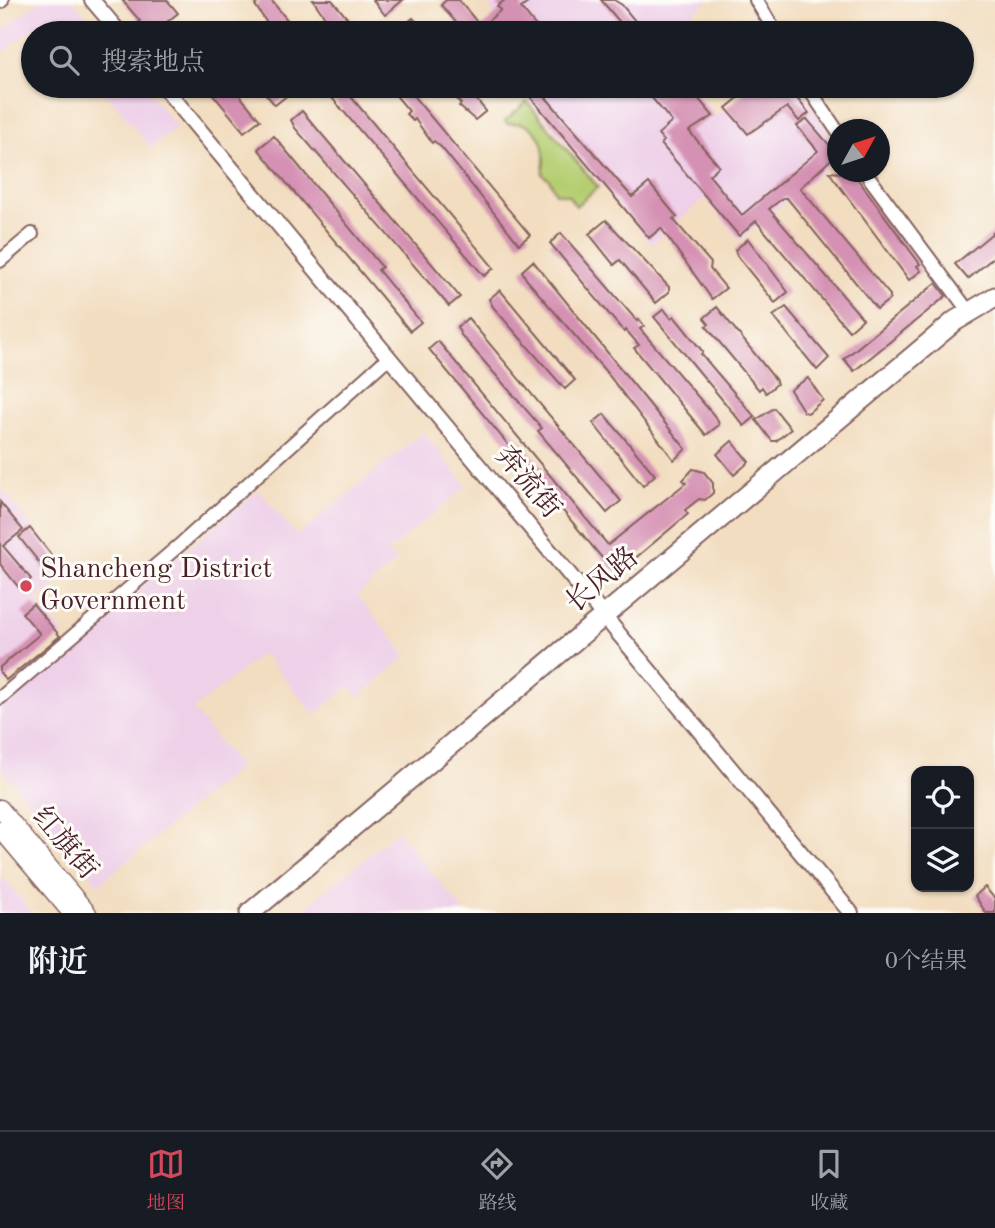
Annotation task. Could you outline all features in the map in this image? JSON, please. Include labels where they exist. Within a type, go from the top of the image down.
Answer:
[{"type":"main road","name":"长风路","points":[[268,913],[969,312],[995,296]]},
{"type":"main road","name":"长风路","points":[[250,913],[962,330],[995,310]]},
{"type":"main road","name":"红旗街","points":[[0,808],[88,913]]},
{"type":"main road","name":"红旗街","points":[[0,829],[71,913]]},
{"type":"street","points":[[92,0],[110,21]]},
{"type":"street","points":[[756,0],[769,21]]},
{"type":"street","name":"奔流街","points":[[173,98],[851,913]]},
{"type":"street","points":[[815,98],[829,119]]},
{"type":"street","points":[[872,182],[969,312]]},
{"type":"street","points":[[0,261],[32,234]]},
{"type":"street","points":[[0,698],[181,543],[389,356]]},
{"type":"shaded area","points":[[40,0],[73,0],[90,21],[21,21],[21,38],[0,55],[0,33]]},
{"type":"shaded area","points":[[499,0],[709,0],[684,21],[500,21],[489,8]]},
{"type":"shaded area","points":[[110,98],[154,98],[177,127],[151,148]]},
{"type":"shaded area","points":[[528,98],[701,98],[716,116],[738,98],[807,98],[827,131],[827,166],[740,240],[705,198],[651,244]]},
{"type":"shaded area","points":[[423,432],[467,486],[387,552],[397,562],[357,595],[407,656],[359,697],[349,686],[315,715],[263,653],[193,710],[240,767],[98,885],[0,767],[0,703],[259,490],[297,536]]},
{"type":"shaded area","name":"Shancheng District Government","points":[[0,488],[70,572],[36,601],[64,634],[0,687]]},
{"type":"shaded area","points":[[398,831],[465,913],[299,913]]},
{"type":"shaded area","points":[[0,878],[6,880],[31,913],[0,913]]},
{"type":"green space","points":[[527,102],[598,187],[576,206],[568,195],[556,193],[549,179],[542,174],[544,155],[539,137],[534,131],[527,126],[507,124],[505,121]]},
{"type":"building","points":[[122,0],[167,0],[178,13],[168,21],[140,21]]},
{"type":"building","points":[[262,0],[271,0],[288,21],[266,21],[255,5]]},
{"type":"building","points":[[313,0],[332,0],[350,21],[328,21]]},
{"type":"building","points":[[373,0],[403,0],[385,15]]},
{"type":"building","points":[[446,0],[459,0],[476,21],[455,21],[441,5]]},
{"type":"building","points":[[505,0],[532,0],[521,8],[532,21],[488,21],[501,10],[497,6]]},
{"type":"building","points":[[601,0],[614,0],[635,21],[619,21]]},
{"type":"building","points":[[216,98],[242,98],[260,120],[244,132]]},
{"type":"building","points":[[269,98],[284,98],[275,105]]},
{"type":"building","points":[[332,98],[352,98],[494,268],[484,276]]},
{"type":"building","points":[[398,98],[415,98],[530,235],[519,244],[442,148],[434,141],[432,143],[415,119],[413,121],[406,114],[409,111]]},
{"type":"building","points":[[456,98],[475,98],[486,111],[475,120],[459,106],[461,104]]},
{"type":"building","points":[[531,98],[546,98],[632,197],[649,183],[677,217],[673,219],[711,263],[710,269],[726,288],[712,299],[661,228],[649,238]]},
{"type":"building","points":[[652,98],[698,98],[713,116],[689,131],[719,166],[709,175],[742,215],[818,151],[797,126],[807,119],[827,142],[827,163],[800,188],[890,295],[890,299],[877,309],[787,198],[783,198],[769,209],[863,319],[849,331],[756,221],[739,236],[661,144],[664,141],[658,134],[672,122]]},
{"type":"building","points":[[738,98],[797,98],[809,113],[799,121],[787,107],[748,134],[726,108]]},
{"type":"building","points":[[302,111],[460,297],[449,306],[295,128],[291,120]]},
{"type":"building","points":[[274,136],[382,267],[378,270],[421,322],[410,331],[258,149]]},
{"type":"building","points":[[836,182],[860,182],[920,264],[917,266],[921,271],[909,280]]},
{"type":"building","points":[[606,220],[669,287],[669,292],[656,303],[620,260],[614,265],[589,234]]},
{"type":"building","points":[[995,231],[995,256],[968,279],[955,264]]},
{"type":"building","points":[[561,233],[637,321],[639,319],[644,326],[640,329],[717,419],[719,425],[706,435],[634,348],[639,345],[626,330],[624,332],[550,243]]},
{"type":"building","points":[[748,239],[788,292],[775,303],[737,256],[735,250]]},
{"type":"building","points":[[533,261],[686,449],[674,460],[607,373],[526,279],[522,271]]},
{"type":"building","points":[[936,283],[946,296],[854,371],[844,359]]},
{"type":"building","points":[[500,290],[575,380],[565,389],[493,307],[489,299]]},
{"type":"building","points":[[717,307],[775,379],[777,384],[766,393],[762,387],[759,390],[706,326],[709,324],[704,318]]},
{"type":"building","points":[[786,307],[829,358],[817,370],[773,316]]},
{"type":"building","points":[[664,309],[671,318],[674,316],[703,352],[701,354],[755,417],[744,426],[654,317]]},
{"type":"building","points":[[468,318],[621,501],[607,513],[538,431],[542,428],[461,335],[457,327]]},
{"type":"building","points":[[438,341],[608,545],[686,483],[683,480],[693,469],[704,472],[713,483],[713,493],[705,500],[699,499],[685,510],[688,514],[627,565],[612,570],[429,349]]},
{"type":"building","points":[[808,378],[823,400],[808,413],[804,412],[790,390]]},
{"type":"building","points":[[774,408],[791,429],[776,441],[772,441],[756,420]]},
{"type":"building","points":[[604,414],[655,475],[643,486],[593,423]]},
{"type":"building","points":[[732,441],[749,462],[734,475],[717,454]]},
{"type":"building","points":[[0,502],[23,530],[3,546],[31,579],[20,589],[0,564]]},
{"type":"building","points":[[30,528],[57,562],[46,571],[19,537]]},
{"type":"building","points":[[33,604],[60,636],[6,680],[0,673],[0,667],[40,634],[22,613]]},
{"type":"building","points":[[985,887],[995,899],[995,913],[986,913],[975,896]]},
{"type":"place","name":"Shancheng District Government","points":[[26,586]]}]
